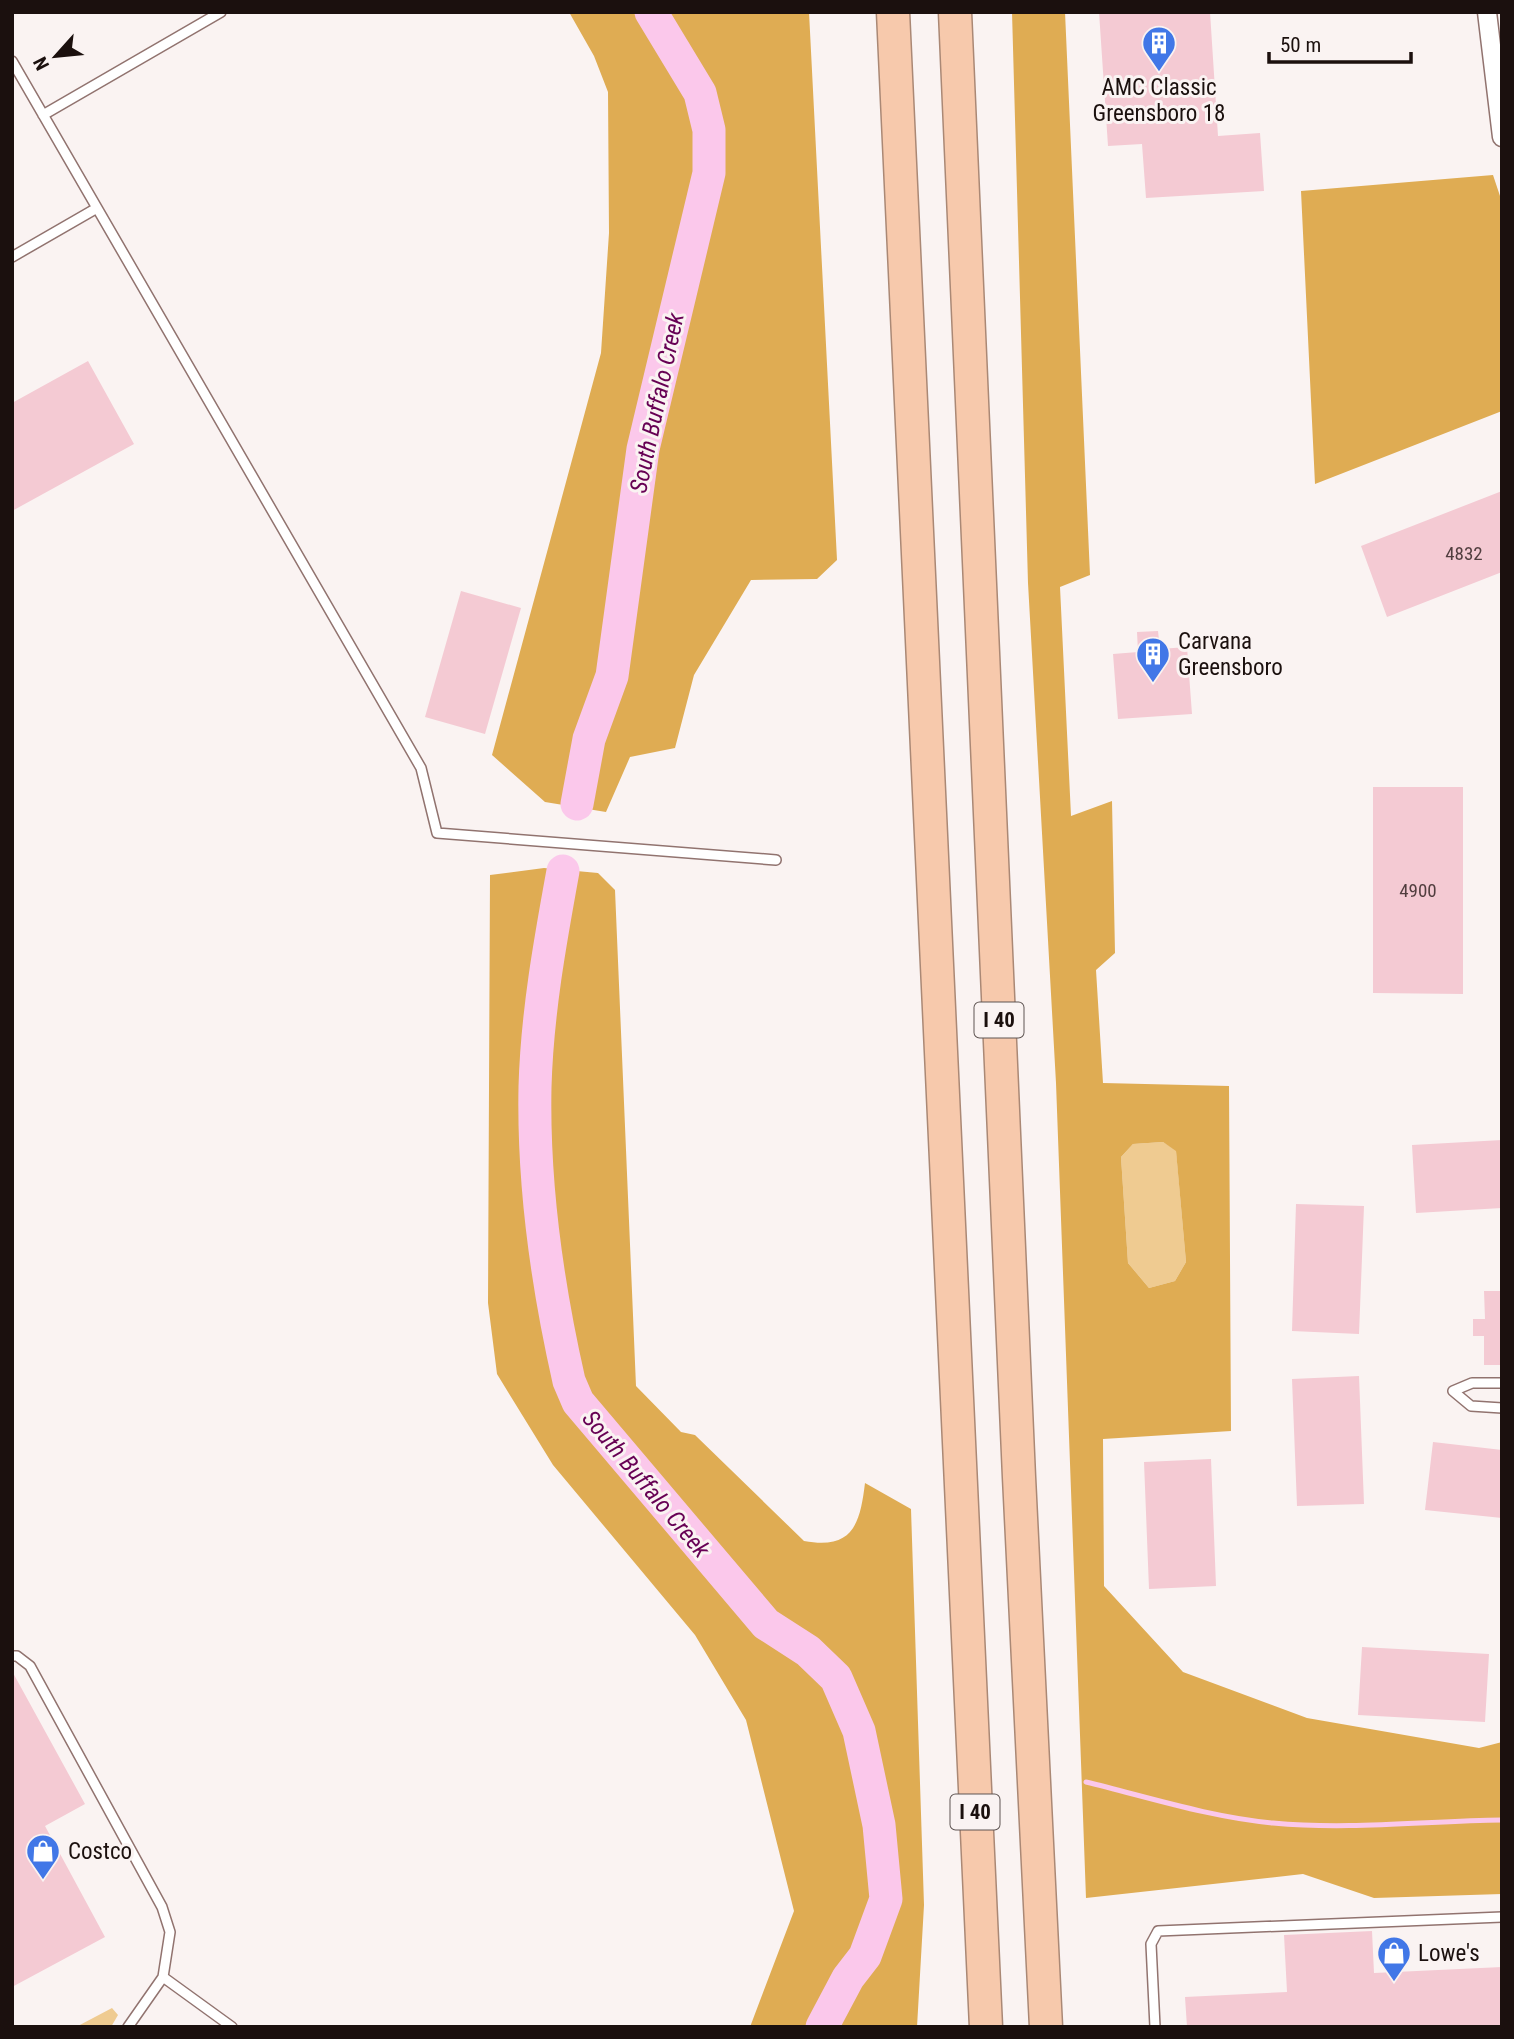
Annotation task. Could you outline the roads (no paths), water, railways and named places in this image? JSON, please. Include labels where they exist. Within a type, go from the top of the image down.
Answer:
[{"type":"highway","name":"I 40","points":[[893,12],[986,2027]]},
{"type":"highway","name":"I 40","points":[[955,12],[1018,1463],[1046,2027]]},
{"type":"street","points":[[1487,12],[1502,137]]},
{"type":"lane","points":[[43,115],[221,12]]},
{"type":"lane","points":[[12,61],[421,768],[437,833],[776,860]]},
{"type":"lane","points":[[12,257],[97,208]]},
{"type":"lane","points":[[1502,1383],[1472,1383],[1453,1391],[1471,1406],[1502,1408]]},
{"type":"lane","points":[[12,1657],[17,1656],[30,1666],[162,1908],[170,1933],[163,1977],[128,2027]]},
{"type":"lane","points":[[1155,2027],[1151,1944],[1158,1931],[1502,1917]]},
{"type":"lane","points":[[163,1977],[232,2027]]},
{"type":"waterway","name":"South Buffalo Creek","points":[[577,804],[589,739],[612,676],[643,449],[709,173],[709,130],[700,93],[651,12]]},
{"type":"waterway","name":"South Buffalo Creek","points":[[563,871],[541,1005],[536,1060],[535,1124],[543,1235],[569,1381],[578,1402],[766,1624],[808,1651],[836,1678],[859,1731],[879,1825],[886,1899],[865,1956],[848,1978],[822,2027]]},
{"type":"waterway","points":[[1086,1782],[1202,1811],[1273,1823],[1359,1825],[1502,1820]]},
{"type":"place","name":"AMC Classic Greensboro 18","points":[[1159,73]]},
{"type":"place","name":"Carvana Greensboro","points":[[1153,684]]},
{"type":"place","name":"Costco","points":[[43,1881]]},
{"type":"place","name":"Lowe's","points":[[1394,1983]]}]
